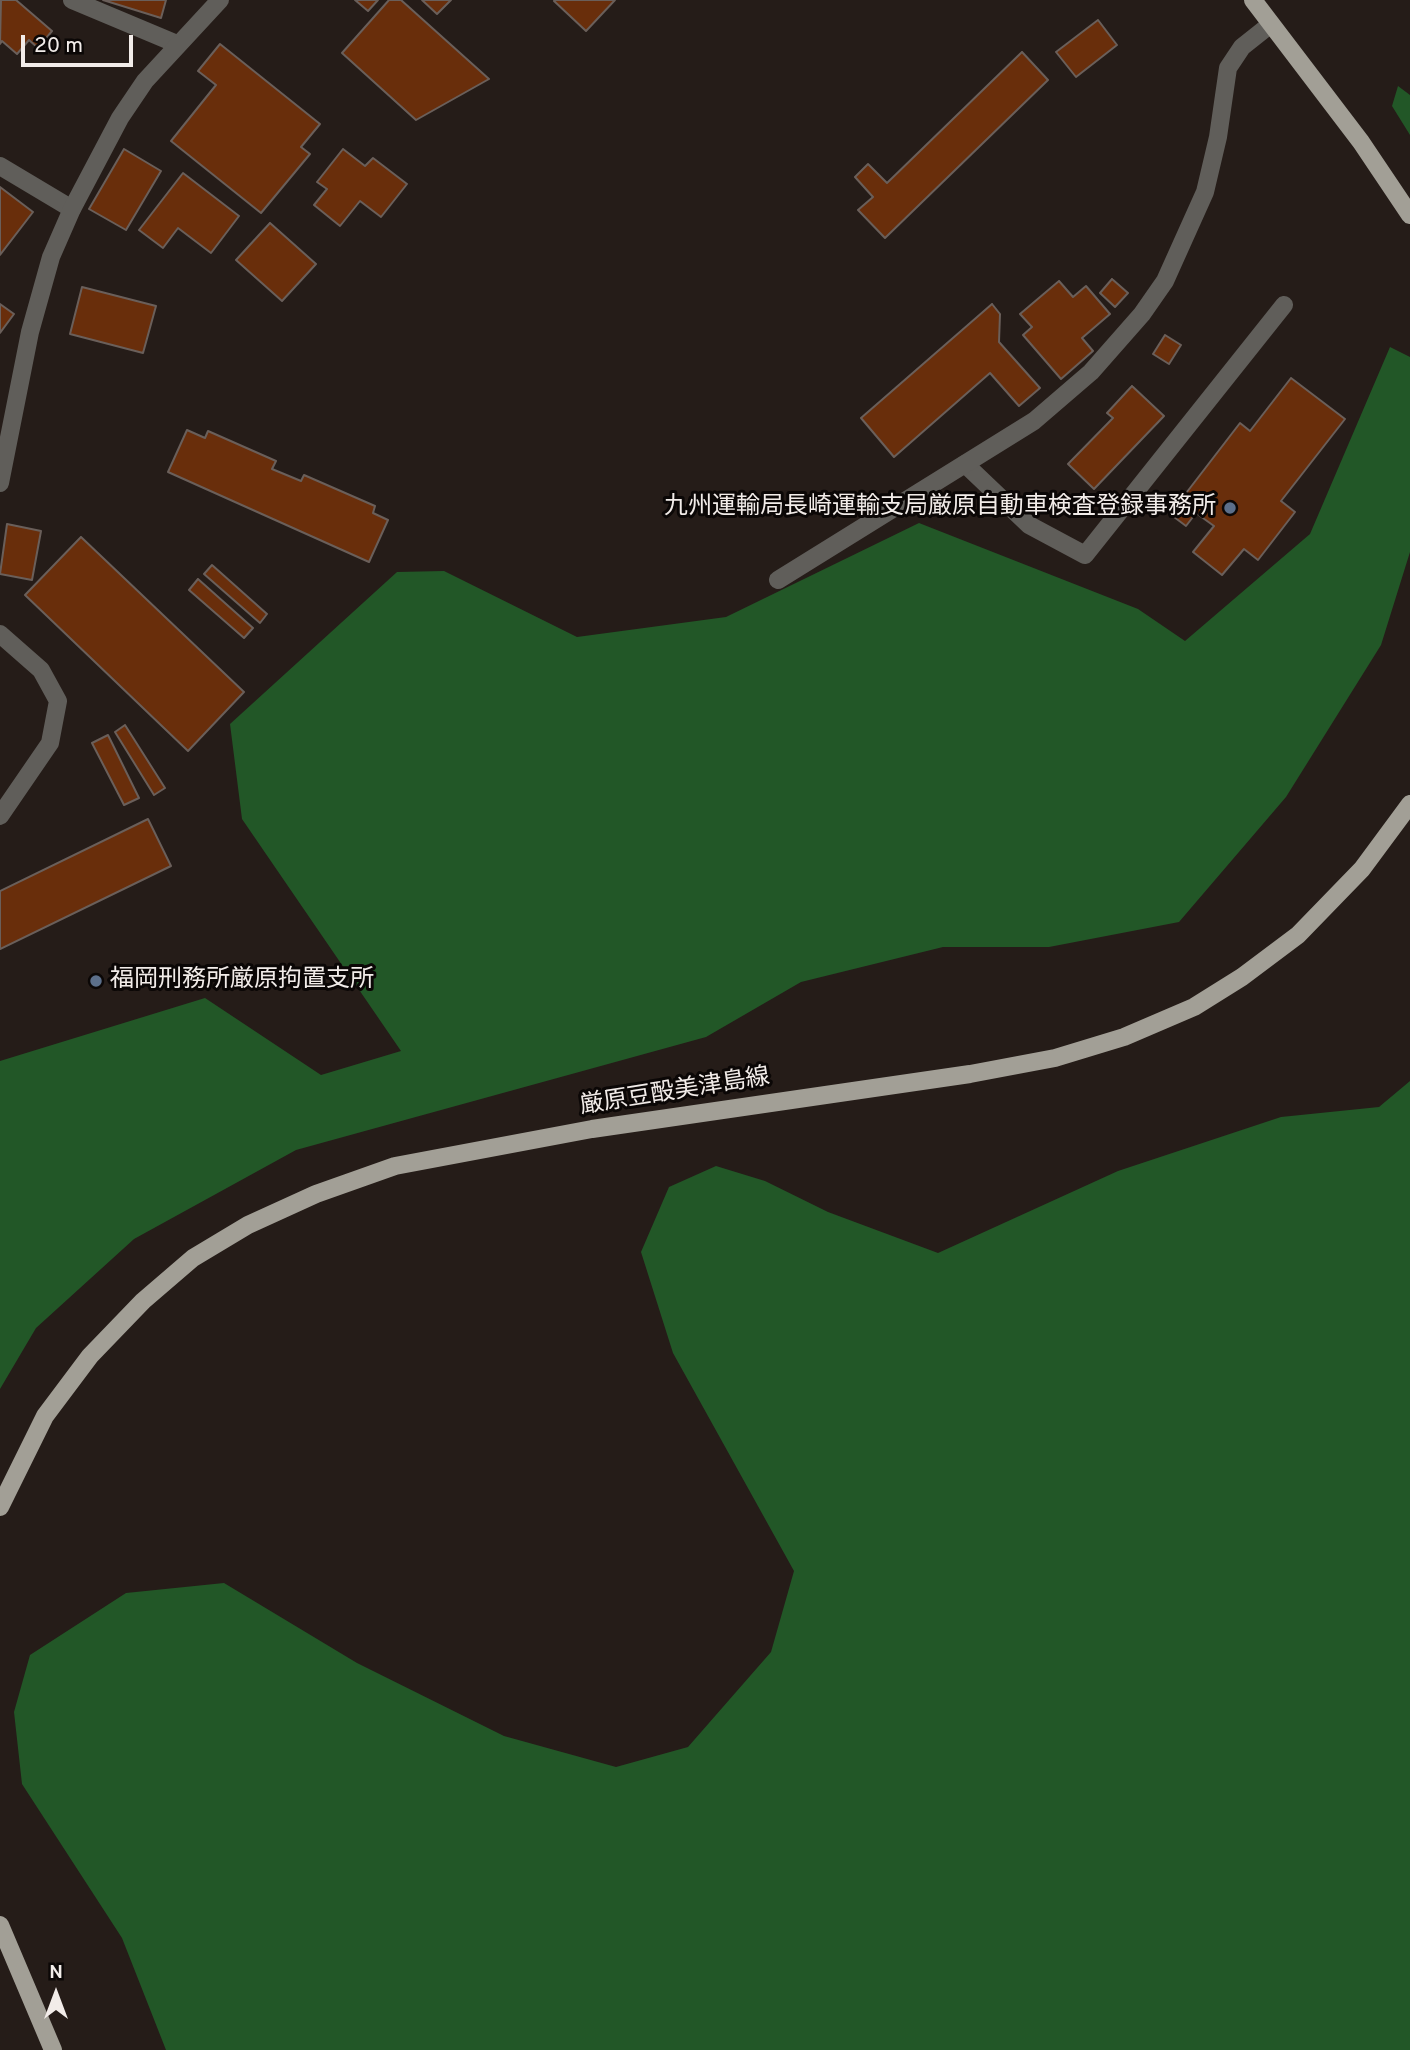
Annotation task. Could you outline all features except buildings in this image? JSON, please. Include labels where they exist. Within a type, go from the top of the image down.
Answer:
[{"type":"main road","points":[[1253,0],[1362,142],[1410,215]]},
{"type":"main road","name":"厳原豆酘美津島線","points":[[0,1507],[45,1416],[90,1356],[143,1301],[193,1258],[248,1225],[316,1194],[395,1166],[592,1129],[970,1074],[1055,1058],[1124,1037],[1194,1007],[1242,977],[1298,935],[1362,869],[1410,804]]},
{"type":"main road","points":[[0,1925],[53,2050]]},
{"type":"street","points":[[72,0],[177,44]]},
{"type":"street","points":[[0,483],[30,332],[51,257],[72,208],[120,118],[145,81],[220,0]]},
{"type":"street","points":[[778,580],[1034,421],[1091,372],[1142,314],[1165,281],[1205,192],[1218,137],[1228,68],[1242,47],[1271,24]]},
{"type":"street","points":[[0,166],[72,208]]},
{"type":"street","points":[[965,464],[1028,525],[1085,555],[1284,305]]},
{"type":"street","points":[[0,634],[41,670],[58,701],[50,743],[0,816]]},
{"type":"green space","points":[[1398,86],[1410,95],[1410,135],[1392,106]]},
{"type":"green space","points":[[1390,347],[1410,357],[1410,552],[1381,645],[1286,797],[1179,922],[1049,947],[943,947],[801,982],[706,1037],[296,1150],[134,1239],[36,1328],[0,1389],[0,1061],[205,998],[321,1075],[401,1051],[242,819],[230,724],[397,572],[444,571],[577,637],[726,617],[919,523],[1138,609],[1185,641],[1310,534]]},
{"type":"green space","points":[[1410,1081],[1410,2050],[166,2050],[122,1938],[22,1784],[14,1712],[30,1655],[126,1593],[224,1583],[357,1663],[504,1736],[616,1767],[688,1747],[771,1652],[794,1571],[673,1353],[641,1252],[669,1187],[716,1166],[765,1181],[828,1212],[938,1253],[1118,1171],[1281,1117],[1379,1107]]},
{"type":"place","name":"九州運輸局長崎運輸支局厳原自動車検査登録事務所","points":[[1230,508]]},
{"type":"place","name":"福岡刑務所厳原拘置支所","points":[[96,981]]}]
